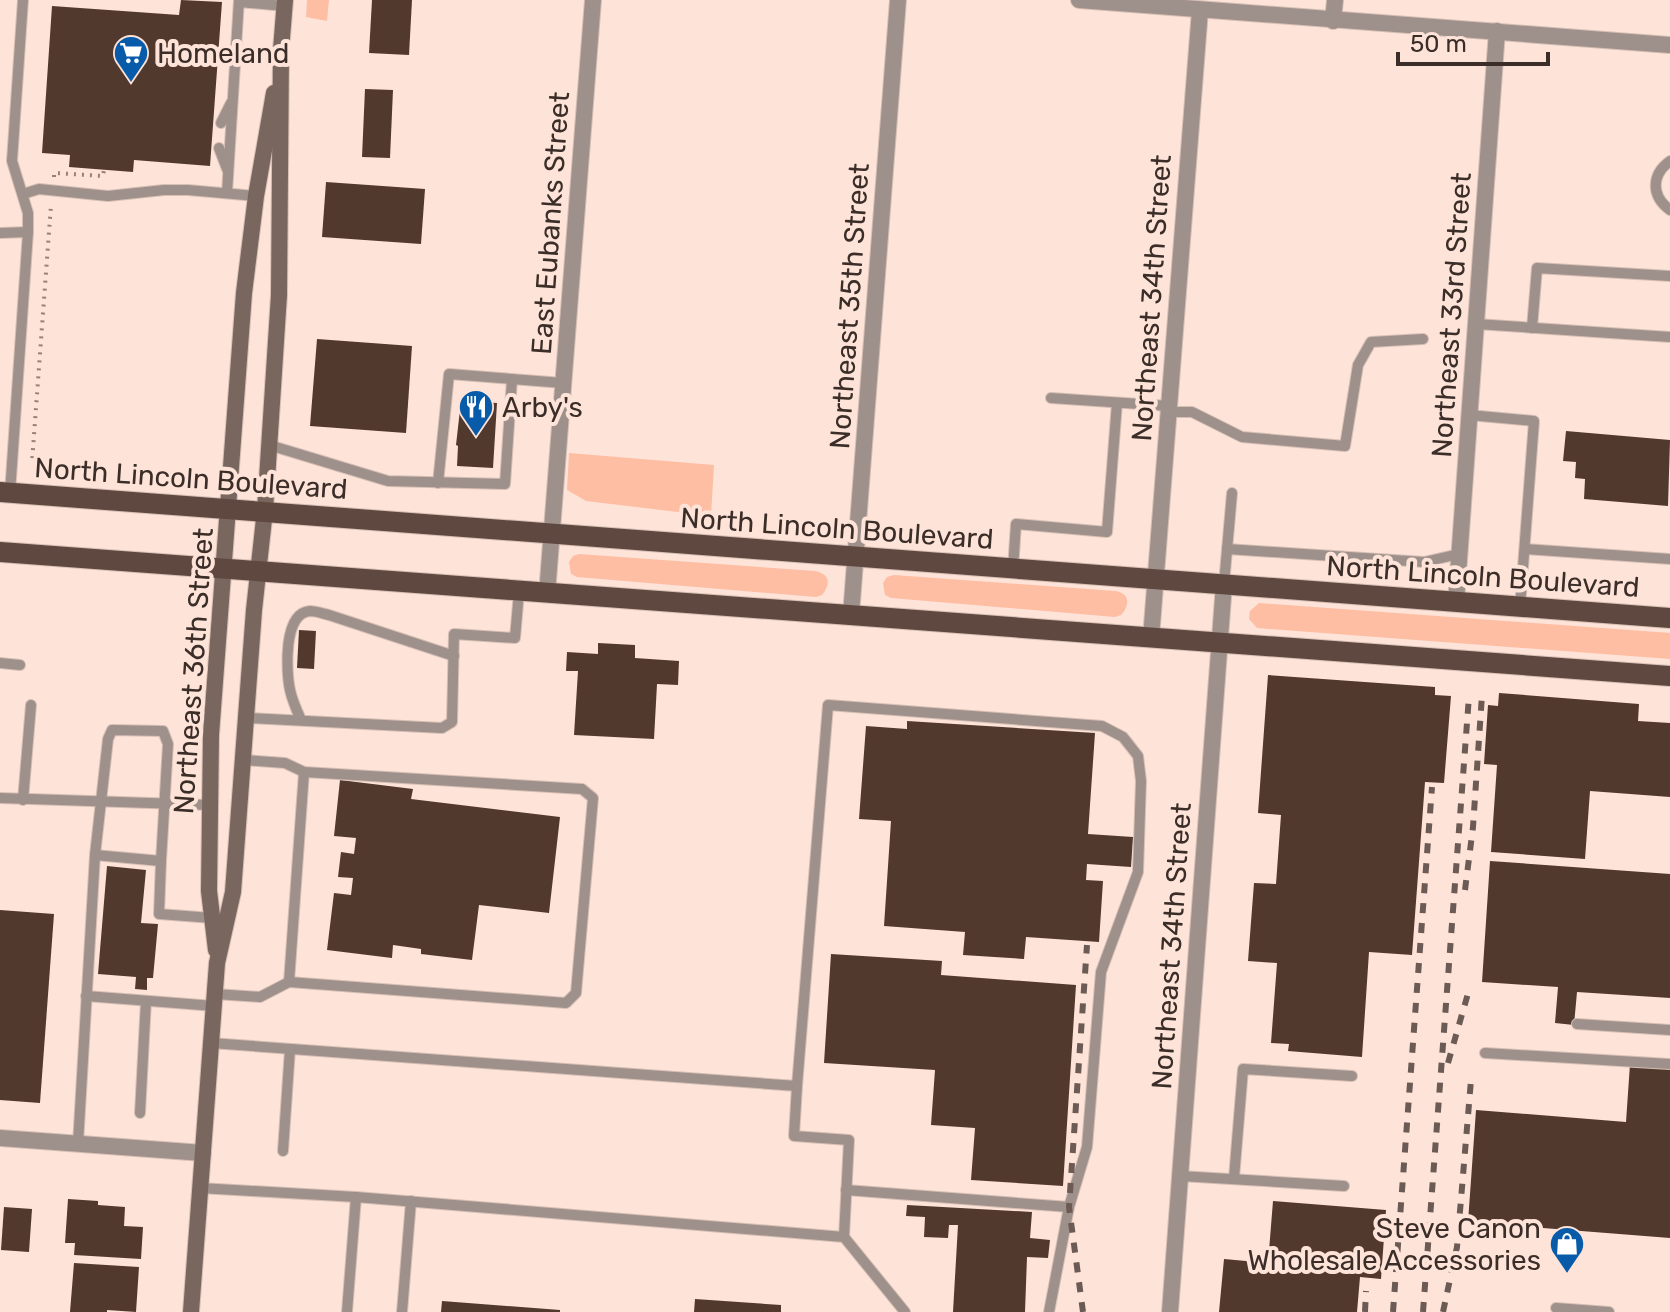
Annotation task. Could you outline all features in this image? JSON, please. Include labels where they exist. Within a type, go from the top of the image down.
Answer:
[{"type":"main road","name":"Northeast 36th Street","points":[[217,963],[233,892],[265,510],[279,295],[281,50],[285,3]]},
{"type":"main road","name":"Northeast 36th Street","points":[[191,1312],[217,963],[209,891],[211,735],[244,293],[256,196],[281,50]]},
{"type":"main road","name":"North Lincoln Boulevard","points":[[5,493],[265,510],[552,535],[1670,618]]},
{"type":"main road","points":[[0,552],[1670,676]]},
{"type":"street","name":"East Eubanks Street","points":[[547,594],[593,0]]},
{"type":"street","name":"Northeast 35th Street","points":[[851,615],[898,0]]},
{"type":"street","points":[[1079,0],[1670,45]]},
{"type":"street","points":[[1333,21],[1335,0]]},
{"type":"street","name":"Northeast 34th Street","points":[[1151,638],[1200,10]]},
{"type":"street","name":"Northeast 33rd Street","points":[[1456,602],[1497,31]]},
{"type":"street","name":"Northeast 34th Street","points":[[1170,1312],[1224,584]]},
{"type":"street","points":[[0,1138],[203,1153]]},
{"type":"lane","points":[[5,493],[28,232],[28,213],[12,161],[23,0]]},
{"type":"lane","points":[[227,193],[239,1],[285,3]]},
{"type":"lane","points":[[221,123],[233,97]]},
{"type":"lane","points":[[219,148],[228,173]]},
{"type":"lane","points":[[1670,161],[1662,166],[1655,182],[1658,199],[1670,210]]},
{"type":"lane","points":[[23,194],[39,189],[108,196],[164,190],[256,196]]},
{"type":"lane","points":[[0,233],[28,232]]},
{"type":"lane","points":[[1532,328],[1537,268],[1670,276]]},
{"type":"lane","points":[[1476,324],[1670,337]]},
{"type":"lane","points":[[1051,398],[1192,412],[1242,437],[1345,446],[1358,365],[1371,342],[1423,339]]},
{"type":"lane","points":[[438,483],[449,374],[563,383]]},
{"type":"lane","points":[[269,445],[388,481],[505,484],[512,379]]},
{"type":"lane","points":[[1013,569],[1016,524],[1107,532],[1117,403]]},
{"type":"lane","points":[[1469,415],[1534,421],[1520,607]]},
{"type":"lane","points":[[1224,584],[1232,493]]},
{"type":"lane","points":[[1227,549],[1424,562],[1459,554]]},
{"type":"lane","points":[[1525,549],[1670,559]]},
{"type":"lane","points":[[247,718],[442,728],[452,722],[454,634],[515,638],[519,592]]},
{"type":"lane","points":[[301,720],[290,690],[287,662],[290,632],[295,620],[302,614],[310,611],[329,615],[454,656]]},
{"type":"lane","points":[[0,663],[20,665]]},
{"type":"lane","points":[[23,800],[31,705]]},
{"type":"lane","points":[[905,1312],[844,1237],[849,1140],[794,1136],[828,705],[1102,726],[1123,737],[1138,756],[1141,781],[1138,872],[1101,972],[1087,1147],[1069,1207],[1049,1312]]},
{"type":"lane","points":[[78,1144],[95,855],[108,739],[112,730],[163,731],[168,744],[159,914],[212,918]]},
{"type":"lane","points":[[86,996],[146,1001],[260,997],[289,982],[566,1003],[576,993],[593,798],[582,789],[304,772],[285,763],[244,760]]},
{"type":"lane","points":[[289,982],[304,772]]},
{"type":"lane","points":[[0,798],[210,805]]},
{"type":"lane","points":[[95,855],[161,861]]},
{"type":"lane","points":[[140,1113],[146,1001]]},
{"type":"lane","points":[[1577,1024],[1670,1030]]},
{"type":"lane","points":[[211,1043],[797,1086]]},
{"type":"lane","points":[[283,1151],[290,1049]]},
{"type":"lane","points":[[1485,1053],[1670,1064]]},
{"type":"lane","points":[[1234,1178],[1243,1069],[1352,1076]]},
{"type":"lane","points":[[1180,1176],[1344,1186]]},
{"type":"lane","points":[[200,1188],[411,1201],[844,1237]]},
{"type":"lane","points":[[846,1190],[1069,1207]]},
{"type":"lane","points":[[347,1312],[356,1197]]},
{"type":"lane","points":[[402,1312],[411,1201]]},
{"type":"lane","points":[[1556,1308],[1609,1312]]},
{"type":"path","points":[[37,468],[38,462],[32,462],[54,173],[103,176],[104,170]]},
{"type":"shaded area","points":[[307,0],[329,0],[327,21],[306,17]]},
{"type":"shaded area","points":[[569,453],[714,465],[711,516],[586,501],[567,490]]},
{"type":"shaded area","points":[[579,554],[815,571],[824,574],[828,583],[822,595],[816,597],[577,577],[571,574],[569,562]]},
{"type":"shaded area","points":[[894,575],[1115,591],[1126,597],[1127,603],[1121,615],[1115,617],[891,598],[885,595],[883,583],[887,577]]},
{"type":"shaded area","points":[[1259,603],[1670,633],[1670,659],[1257,628],[1249,619],[1250,611]]},
{"type":"building","name":"Homeland","points":[[181,0],[222,2],[210,166],[134,160],[133,172],[69,167],[70,155],[42,153],[52,6],[179,15]]},
{"type":"building","points":[[372,0],[412,0],[409,55],[369,53]]},
{"type":"building","points":[[365,89],[393,90],[390,158],[362,157]]},
{"type":"building","points":[[326,182],[425,189],[421,244],[322,237]]},
{"type":"building","points":[[317,339],[412,346],[406,433],[310,426]]},
{"type":"building","name":"Arby's","points":[[461,401],[497,403],[493,468],[457,466]]},
{"type":"building","points":[[1566,431],[1670,440],[1668,506],[1584,499],[1585,479],[1575,478],[1576,462],[1563,461]]},
{"type":"building","points":[[299,630],[316,631],[314,669],[297,668]]},
{"type":"building","points":[[598,643],[635,645],[635,658],[679,661],[678,685],[657,684],[654,739],[574,735],[578,671],[566,671],[567,652],[598,654]]},
{"type":"building","points":[[1268,675],[1435,687],[1435,695],[1451,696],[1444,783],[1425,782],[1412,955],[1369,952],[1362,1057],[1288,1051],[1289,1044],[1271,1043],[1277,963],[1248,961],[1254,883],[1276,884],[1281,815],[1258,813]]},
{"type":"building","points":[[1499,693],[1639,704],[1638,721],[1670,723],[1670,797],[1590,791],[1585,859],[1491,852],[1497,765],[1484,764],[1488,705],[1498,706]]},
{"type":"building","points":[[907,721],[1095,733],[1088,834],[1133,837],[1131,867],[1087,864],[1086,880],[1103,881],[1099,942],[1026,937],[1024,959],[963,955],[965,932],[884,926],[891,821],[859,819],[866,726],[907,729]]},
{"type":"building","points":[[340,780],[413,789],[411,799],[560,817],[549,913],[479,905],[472,960],[421,954],[421,949],[393,945],[392,958],[327,950],[334,893],[351,895],[353,878],[338,877],[341,852],[354,854],[356,838],[334,836]]},
{"type":"building","points":[[1490,861],[1670,874],[1670,998],[1577,992],[1574,1025],[1555,1023],[1558,987],[1482,982]]},
{"type":"building","points":[[107,866],[146,870],[141,923],[158,924],[153,978],[147,978],[147,990],[135,989],[136,977],[98,974]]},
{"type":"building","points":[[0,910],[54,914],[40,1103],[0,1100]]},
{"type":"building","points":[[831,954],[942,961],[941,975],[1076,985],[1063,1186],[971,1180],[975,1128],[931,1125],[935,1070],[824,1063]]},
{"type":"building","points":[[1630,1064],[1670,1067],[1670,1238],[1468,1222],[1476,1110],[1626,1122]]},
{"type":"building","points":[[68,1199],[125,1207],[124,1226],[143,1227],[141,1259],[74,1255],[75,1243],[65,1243]]},
{"type":"building","points":[[1273,1201],[1386,1210],[1381,1279],[1360,1277],[1357,1312],[1219,1312],[1224,1259],[1268,1263]]},
{"type":"building","points":[[907,1205],[1032,1212],[1030,1238],[1050,1240],[1048,1258],[1027,1257],[1025,1312],[953,1312],[958,1225],[949,1225],[948,1238],[924,1237],[925,1217],[906,1216]]},
{"type":"building","points":[[4,1207],[32,1209],[29,1252],[1,1250]]},
{"type":"building","points":[[74,1263],[139,1267],[136,1312],[70,1312]]},
{"type":"building","points":[[695,1299],[781,1305],[781,1312],[694,1312]]},
{"type":"building","points":[[442,1301],[560,1310],[560,1312],[441,1312]]},
{"type":"railway","points":[[1465,890],[1473,827],[1482,695]]},
{"type":"railway","points":[[1423,1312],[1469,696]]},
{"type":"railway","points":[[1393,1312],[1432,787]]},
{"type":"railway","points":[[1083,1312],[1069,1207],[1087,945]]},
{"type":"railway","points":[[1448,1063],[1469,990]]},
{"type":"railway","points":[[1443,1312],[1457,1247],[1471,1080]]},
{"type":"railway","points":[[1365,1312],[1366,1291]]},
{"type":"place","name":"Homeland","points":[[131,84]]},
{"type":"place","name":"Arby's","points":[[476,438]]},
{"type":"place","name":"Steve Canon Wholesale Accessories","points":[[1567,1275]]}]
